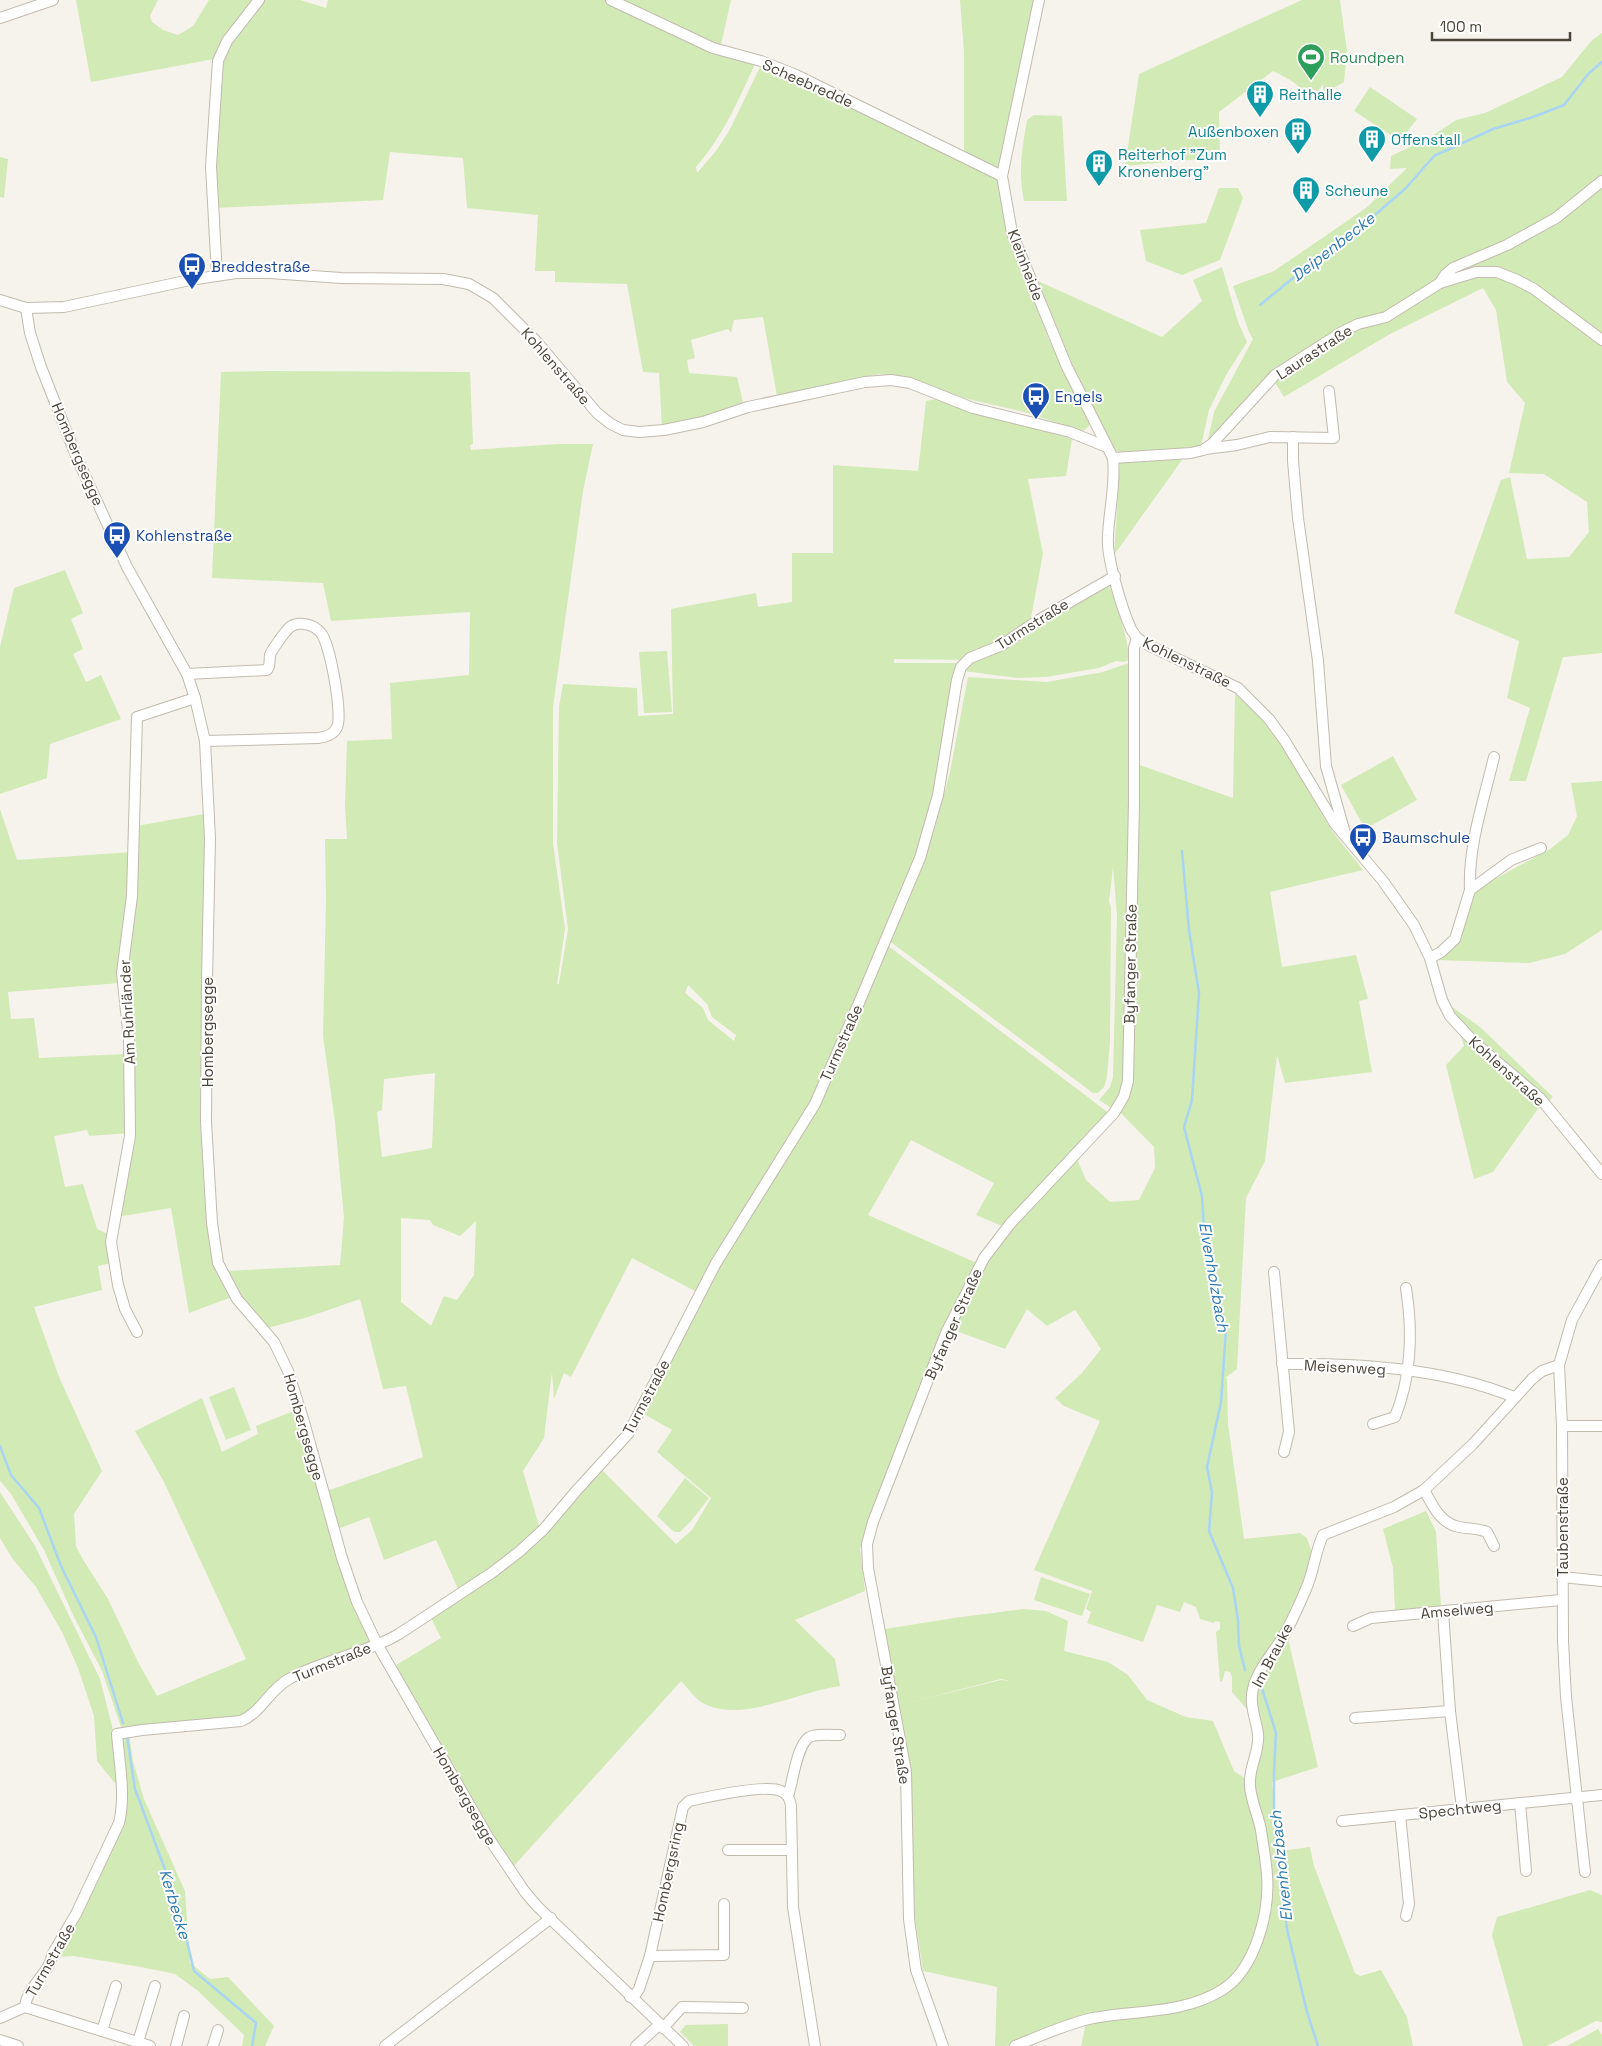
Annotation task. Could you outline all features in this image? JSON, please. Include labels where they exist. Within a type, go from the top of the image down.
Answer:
[{"type":"street","points":[[0,18],[53,0]]},
{"type":"street","points":[[217,275],[211,166],[218,61],[227,41],[259,0]]},
{"type":"street","name":"Scheebredde","points":[[611,0],[713,48],[761,61],[796,76],[1002,176]]},
{"type":"street","name":"Kleinheide","points":[[1040,0],[1002,176],[1012,233],[1067,368],[1113,458]]},
{"type":"street","points":[[1440,283],[1444,275],[1458,265],[1507,245],[1556,218],[1602,182]]},
{"type":"street","name":"Laurastraße","points":[[1203,450],[1212,444],[1275,375],[1342,332],[1358,324],[1386,317],[1440,283],[1476,272],[1497,272],[1534,289],[1602,340]]},
{"type":"street","name":"Kohlenstraße","points":[[0,300],[26,308],[51,308],[80,304],[217,275],[253,273],[341,278],[443,279],[469,284],[493,298],[508,311],[597,413],[611,424],[632,432],[652,432],[676,428],[748,407],[865,382],[892,380],[910,383],[973,408],[1070,432],[1108,447]]},
{"type":"street","name":"Hombergsegge","points":[[26,308],[30,334],[41,367],[78,458],[127,567],[187,674],[205,741],[210,838],[206,1122],[210,1199],[218,1263],[230,1288],[269,1334],[288,1371],[342,1558],[357,1602],[378,1644],[488,1837],[525,1892],[682,2046]]},
{"type":"street","points":[[1113,458],[1191,453],[1270,437],[1334,438],[1328,391]]},
{"type":"street","name":"Kohlenstraße","points":[[1293,437],[1297,509],[1318,661],[1326,766],[1345,836]]},
{"type":"street","name":"Kohlenstraße","points":[[1113,458],[1114,473],[1108,554],[1128,622],[1137,638],[1229,683],[1245,694],[1278,730],[1327,812],[1400,902],[1414,925],[1430,958],[1442,1000],[1450,1016],[1475,1043],[1540,1098],[1602,1174]]},
{"type":"street","name":"Turmstraße","points":[[0,2018],[25,2007],[31,1988],[52,1962],[52,1955],[76,1914],[119,1823],[121,1789],[117,1734],[241,1721],[254,1714],[274,1689],[305,1670],[388,1640],[493,1572],[520,1551],[544,1529],[628,1434],[716,1263],[815,1104],[920,858],[938,795],[957,680],[961,667],[970,658],[1002,645],[1044,616],[1115,576]]},
{"type":"street","points":[[187,674],[268,670],[272,649],[288,628],[302,623],[310,625],[322,633],[327,648],[336,690],[339,718],[338,726],[333,733],[318,738],[205,741]]},
{"type":"street","name":"Byfanger Straße","points":[[943,2046],[916,1970],[909,1919],[906,1772],[868,1568],[867,1544],[873,1522],[946,1334],[984,1258],[1010,1224],[1114,1113],[1124,1096],[1128,1081],[1134,802],[1134,648],[1137,638]]},
{"type":"street","name":"Am Ruhrländer","points":[[137,1332],[126,1309],[118,1285],[111,1242],[130,1136],[129,1040],[122,973],[132,896],[137,717],[195,698]]},
{"type":"street","points":[[1430,958],[1441,952],[1454,939],[1470,890],[1469,873],[1474,838],[1494,757]]},
{"type":"street","points":[[1470,890],[1511,860],[1541,848]]},
{"type":"street","name":"Taubenstraße","points":[[1586,1872],[1566,1697],[1562,1600],[1562,1426],[1559,1365],[1572,1320],[1602,1265]]},
{"type":"street","name":"Meisenweg","points":[[1274,1272],[1289,1432],[1284,1452]]},
{"type":"street","name":"Meisenweg","points":[[1373,1424],[1395,1417],[1402,1399],[1408,1371],[1411,1330],[1406,1288]]},
{"type":"street","name":"Meisenweg","points":[[1282,1364],[1348,1365],[1408,1371],[1481,1385],[1514,1398]]},
{"type":"street","name":"Im Brauke","points":[[1015,2046],[1052,2031],[1091,2019],[1152,2011],[1196,2002],[1211,1996],[1236,1980],[1252,1953],[1264,1914],[1267,1877],[1260,1827],[1249,1784],[1258,1744],[1252,1690],[1256,1679],[1284,1635],[1306,1590],[1314,1567],[1318,1546],[1323,1535],[1394,1507],[1424,1490],[1473,1444],[1514,1398],[1542,1371],[1559,1365]]},
{"type":"street","points":[[1562,1426],[1602,1426]]},
{"type":"street","points":[[1424,1490],[1440,1517],[1460,1527],[1475,1528],[1487,1532],[1494,1546]]},
{"type":"street","points":[[1562,1577],[1602,1581]]},
{"type":"street","name":"Amselweg","points":[[1353,1626],[1371,1618],[1562,1600]]},
{"type":"street","points":[[1443,1612],[1450,1711],[1462,1808]]},
{"type":"street","points":[[1355,1718],[1450,1711]]},
{"type":"street","points":[[815,2046],[794,1907],[791,1806],[788,1796],[799,1752],[806,1740],[813,1736],[840,1735]]},
{"type":"street","name":"Hombergsring","points":[[630,1996],[636,1995],[639,1989],[650,1956],[683,1807],[689,1801],[765,1789],[780,1790],[788,1796]]},
{"type":"street","points":[[1578,1798],[1602,1795]]},
{"type":"street","name":"Spechtweg","points":[[1342,1821],[1578,1798]]},
{"type":"street","name":"Spechtweg","points":[[1520,1803],[1526,1870]]},
{"type":"street","name":"Spechtweg","points":[[1400,1815],[1409,1904],[1406,1916]]},
{"type":"street","points":[[728,1850],[792,1850]]},
{"type":"street","points":[[650,1956],[724,1955],[724,1904]]},
{"type":"street","points":[[385,2046],[550,1918]]},
{"type":"street","points":[[102,2031],[116,1986]]},
{"type":"street","points":[[138,2042],[155,1986]]},
{"type":"street","points":[[25,2007],[150,2046]]},
{"type":"street","points":[[636,2046],[682,2007],[743,2008]]},
{"type":"street","points":[[176,2046],[184,2016]]},
{"type":"street","points":[[213,2046],[218,2030]]},
{"type":"street","points":[[0,2040],[18,2046]]},
{"type":"green space","points":[[76,0],[158,0],[150,16],[152,22],[163,30],[178,35],[193,26],[209,0],[254,0],[214,59],[91,82]]},
{"type":"green space","points":[[262,0],[300,0],[326,8],[328,0],[731,0],[719,54],[755,64],[722,131],[696,167],[697,173],[716,151],[729,131],[762,63],[999,177],[1021,265],[1049,340],[1089,421],[1089,426],[1083,431],[1024,412],[964,398],[911,378],[879,374],[777,396],[763,317],[734,320],[731,333],[728,329],[691,340],[695,358],[687,360],[689,373],[737,377],[743,402],[703,417],[662,429],[659,373],[643,372],[627,284],[555,282],[555,271],[535,271],[538,215],[467,208],[463,158],[390,152],[383,200],[216,208],[218,102],[226,49]]},
{"type":"green space","points":[[960,0],[1034,0],[999,170],[964,153],[964,52]]},
{"type":"green space","points":[[1302,0],[1340,0],[1347,51],[1344,82],[1323,94],[1323,84],[1317,92],[1308,95],[1298,85],[1273,71],[1219,112],[1220,157],[1125,166],[1139,74]]},
{"type":"green space","points":[[1602,33],[1602,653],[1563,657],[1526,781],[1509,781],[1530,708],[1507,698],[1519,641],[1454,613],[1501,480],[1510,477],[1527,559],[1569,557],[1589,532],[1587,502],[1544,474],[1509,473],[1525,403],[1507,382],[1496,310],[1483,288],[1390,334],[1284,397],[1271,376],[1207,444],[1214,412],[1253,339],[1233,286],[1274,271],[1366,208],[1407,168],[1390,169],[1391,156],[1429,138],[1456,120],[1485,113],[1562,77],[1592,40]]},
{"type":"green space","points":[[1370,87],[1417,119],[1400,141],[1354,111]]},
{"type":"green space","points":[[1034,115],[1062,116],[1067,201],[1024,201],[1021,180],[1022,151],[1027,120]]},
{"type":"green space","points":[[0,157],[8,159],[4,198],[0,197]]},
{"type":"green space","points":[[1219,188],[1238,188],[1243,198],[1220,260],[1182,275],[1146,261],[1140,230],[1206,223]]},
{"type":"green space","points":[[1222,267],[1238,322],[1247,342],[1226,375],[1209,410],[1201,446],[1136,453],[1114,451],[1072,364],[1038,281],[1162,337],[1202,301],[1193,280]]},
{"type":"green space","points":[[221,372],[470,372],[473,444],[470,445],[471,450],[558,444],[593,444],[583,491],[553,707],[553,843],[565,929],[557,984],[559,984],[568,929],[557,843],[559,706],[563,684],[637,688],[638,716],[673,714],[671,609],[756,593],[758,607],[792,602],[792,553],[833,553],[833,465],[918,471],[926,401],[936,399],[963,409],[1072,439],[1066,476],[1028,479],[1043,554],[1030,623],[965,660],[894,659],[894,663],[961,663],[935,797],[918,856],[820,1088],[697,1292],[632,1258],[571,1377],[564,1373],[554,1399],[552,1372],[544,1438],[523,1471],[540,1529],[519,1548],[459,1591],[436,1540],[384,1560],[369,1517],[338,1529],[327,1491],[423,1457],[406,1386],[383,1389],[360,1299],[308,1317],[268,1328],[245,1303],[228,1271],[340,1265],[344,1218],[335,1122],[323,1036],[326,900],[325,839],[347,839],[345,806],[347,741],[392,739],[390,683],[469,675],[470,612],[331,621],[323,583],[212,578]],"holes":[[[688,985],[707,1004],[712,1017],[736,1035],[734,1041],[708,1020],[703,1008],[685,993]],[[435,1073],[432,1148],[382,1157],[377,1112],[382,1110],[384,1079]],[[401,1218],[430,1220],[433,1225],[460,1236],[476,1221],[474,1275],[457,1300],[444,1296],[431,1326],[401,1302]]]},
{"type":"green space","points":[[1184,457],[1114,555],[1120,462]]},
{"type":"green space","points":[[65,570],[83,613],[71,619],[83,649],[73,654],[86,682],[101,675],[121,719],[50,744],[47,778],[0,794],[0,647],[14,588]]},
{"type":"green space","points":[[1109,585],[1119,613],[1129,660],[1124,662],[1116,661],[1099,668],[1046,677],[1017,678],[964,671],[967,665],[1052,614]]},
{"type":"green space","points":[[667,651],[672,712],[644,713],[639,652]]},
{"type":"green space","points":[[1129,663],[1129,841],[1123,1083],[1113,1109],[1099,1100],[1110,1087],[1113,1077],[1117,916],[1113,867],[1109,902],[1111,907],[1110,1041],[1107,1077],[1104,1087],[1098,1093],[1093,1093],[888,940],[929,834],[933,835],[950,772],[968,677],[1047,682],[1103,672]]},
{"type":"green space","points":[[1235,694],[1251,708],[1276,738],[1330,827],[1363,870],[1270,892],[1282,967],[1356,955],[1368,999],[1359,1001],[1372,1072],[1285,1083],[1277,1055],[1265,1161],[1246,1198],[1237,1369],[1225,1378],[1227,1378],[1228,1424],[1244,1539],[1300,1533],[1307,1538],[1312,1553],[1311,1566],[1281,1635],[1249,1685],[1251,1714],[1232,1692],[1230,1672],[1225,1671],[1222,1682],[1220,1681],[1216,1632],[1220,1629],[1220,1622],[1215,1621],[1214,1623],[1200,1619],[1196,1607],[1184,1602],[1180,1612],[1157,1605],[1143,1642],[1087,1623],[1091,1612],[1086,1609],[1092,1591],[1034,1570],[1100,1421],[1064,1406],[1055,1398],[1082,1373],[1101,1349],[1075,1310],[1047,1326],[1027,1309],[1005,1349],[951,1329],[967,1297],[1003,1236],[1077,1159],[1086,1180],[1110,1202],[1139,1200],[1155,1168],[1154,1147],[1119,1111],[1128,1094],[1137,764],[1233,798]]},
{"type":"green space","points":[[1393,756],[1417,800],[1365,829],[1341,785]]},
{"type":"green space","points":[[1602,781],[1602,930],[1565,954],[1529,963],[1438,960],[1458,942],[1473,891],[1550,849],[1568,835],[1577,816],[1571,783]]},
{"type":"green space","points":[[0,809],[17,860],[132,852],[120,983],[8,992],[11,1019],[34,1018],[39,1058],[125,1054],[129,1133],[89,1136],[87,1130],[54,1136],[65,1187],[83,1184],[97,1229],[108,1234],[111,1263],[98,1266],[102,1290],[34,1307],[59,1377],[102,1471],[74,1514],[76,1546],[108,1599],[138,1662],[157,1696],[246,1659],[164,1482],[135,1431],[202,1398],[222,1452],[258,1434],[256,1426],[296,1410],[345,1581],[370,1641],[361,1647],[316,1662],[241,1719],[170,1726],[121,1727],[102,1671],[74,1617],[44,1550],[11,1494],[0,1481]]},
{"type":"green space","points":[[204,814],[207,883],[207,1206],[211,1242],[216,1264],[232,1297],[189,1313],[171,1208],[117,1217],[136,1136],[124,971],[136,826]]},
{"type":"green space","points":[[887,945],[1110,1114],[1002,1226],[976,1215],[994,1183],[911,1140],[868,1215],[977,1263],[889,1469],[860,1549],[865,1591],[795,1620],[835,1659],[840,1686],[771,1704],[735,1710],[718,1709],[703,1703],[681,1681],[512,1868],[445,1756],[396,1665],[441,1638],[431,1618],[495,1573],[602,1470],[676,1544],[692,1530],[711,1498],[657,1452],[672,1430],[644,1414],[721,1261],[812,1113]]},
{"type":"green space","points":[[1452,1007],[1480,1027],[1553,1097],[1537,1110],[1493,1172],[1474,1179],[1446,1065],[1464,1046]]},
{"type":"green space","points":[[234,1387],[251,1430],[226,1440],[209,1397]]},
{"type":"green space","points":[[685,1478],[709,1498],[680,1532],[674,1532],[657,1516]]},
{"type":"green space","points":[[0,1492],[35,1546],[100,1679],[113,1730],[118,1787],[97,1761],[94,1716],[78,1668],[62,1632],[36,1587],[12,1558],[0,1538]]},
{"type":"green space","points":[[1426,1511],[1436,1532],[1441,1606],[1395,1612],[1393,1568],[1383,1529]]},
{"type":"green space","points":[[1041,1577],[1090,1594],[1082,1616],[1034,1600]]},
{"type":"green space","points":[[1023,1609],[1046,1611],[1068,1621],[1064,1651],[1108,1662],[1128,1675],[1147,1700],[1186,1717],[1213,1721],[1234,1771],[1246,1779],[1258,1828],[1265,1878],[1263,1914],[1251,1954],[1236,1976],[1210,1995],[1177,2006],[1139,2009],[1020,2040],[1007,2046],[995,2046],[997,1987],[923,1971],[915,1917],[910,1771],[885,1629]],"holes":[[[1001,1679],[1010,1681],[1001,1680],[911,1702]]]},
{"type":"green space","points":[[1287,1634],[1318,1767],[1272,1782],[1281,1851],[1310,1847],[1314,1866],[1355,1973],[1360,1976],[1381,1970],[1407,2017],[1413,2046],[1081,2046],[1086,2023],[1180,2009],[1239,1980],[1267,1914],[1252,1776],[1261,1735],[1254,1699],[1258,1681]]},
{"type":"green space","points":[[129,1733],[133,1761],[144,1799],[185,1891],[190,1963],[210,1979],[228,1977],[274,2026],[265,2046],[242,2046],[244,2035],[198,1991],[175,1974],[74,1956],[54,1957],[121,1819],[118,1735]]},
{"type":"green space","points":[[1590,1890],[1602,1895],[1602,2022],[1596,2021],[1547,2046],[1523,2046],[1492,1935],[1497,1917]]},
{"type":"green space","points":[[728,2024],[728,2046],[694,2046],[680,2032],[686,2025]]},
{"type":"green space","points":[[1598,2029],[1602,2035],[1602,2046],[1567,2046]]},
{"type":"waterway","name":"Deipenbecke","points":[[1260,305],[1342,238],[1361,227],[1406,188],[1434,156],[1493,129],[1564,105],[1589,73],[1602,62]]},
{"type":"waterway","name":"Elvenholzbach","points":[[1182,851],[1189,930],[1199,993],[1192,1100],[1184,1127],[1202,1196],[1205,1245],[1217,1286],[1226,1329],[1221,1402],[1207,1467],[1212,1492],[1209,1531],[1233,1588],[1238,1620],[1239,1646],[1245,1670]]},
{"type":"waterway","name":"Kerbecke","points":[[0,1446],[11,1475],[39,1508],[61,1566],[96,1637],[123,1723]]},
{"type":"waterway","name":"Elvenholzbach","points":[[1261,1685],[1276,1733],[1274,1820],[1287,1929],[1307,2012],[1318,2046]]},
{"type":"waterway","name":"Kerbecke","points":[[127,1737],[135,1789],[179,1907],[194,1971],[256,2023],[252,2046]]},
{"type":"place","name":"Roundpen","points":[[1311,81]]},
{"type":"place","name":"Reithalle","points":[[1260,118]]},
{"type":"place","name":"Außenboxen","points":[[1298,155]]},
{"type":"place","name":"Offenstall","points":[[1372,163]]},
{"type":"place","name":"Reiterhof \"Zum Kronenberg\"","points":[[1099,187]]},
{"type":"place","name":"Scheune","points":[[1306,214]]},
{"type":"place","name":"Breddestraße","points":[[192,290]]},
{"type":"place","name":"Engels","points":[[1036,420]]},
{"type":"place","name":"Kohlenstraße","points":[[117,559]]},
{"type":"place","name":"Baumschule","points":[[1363,861]]}]
